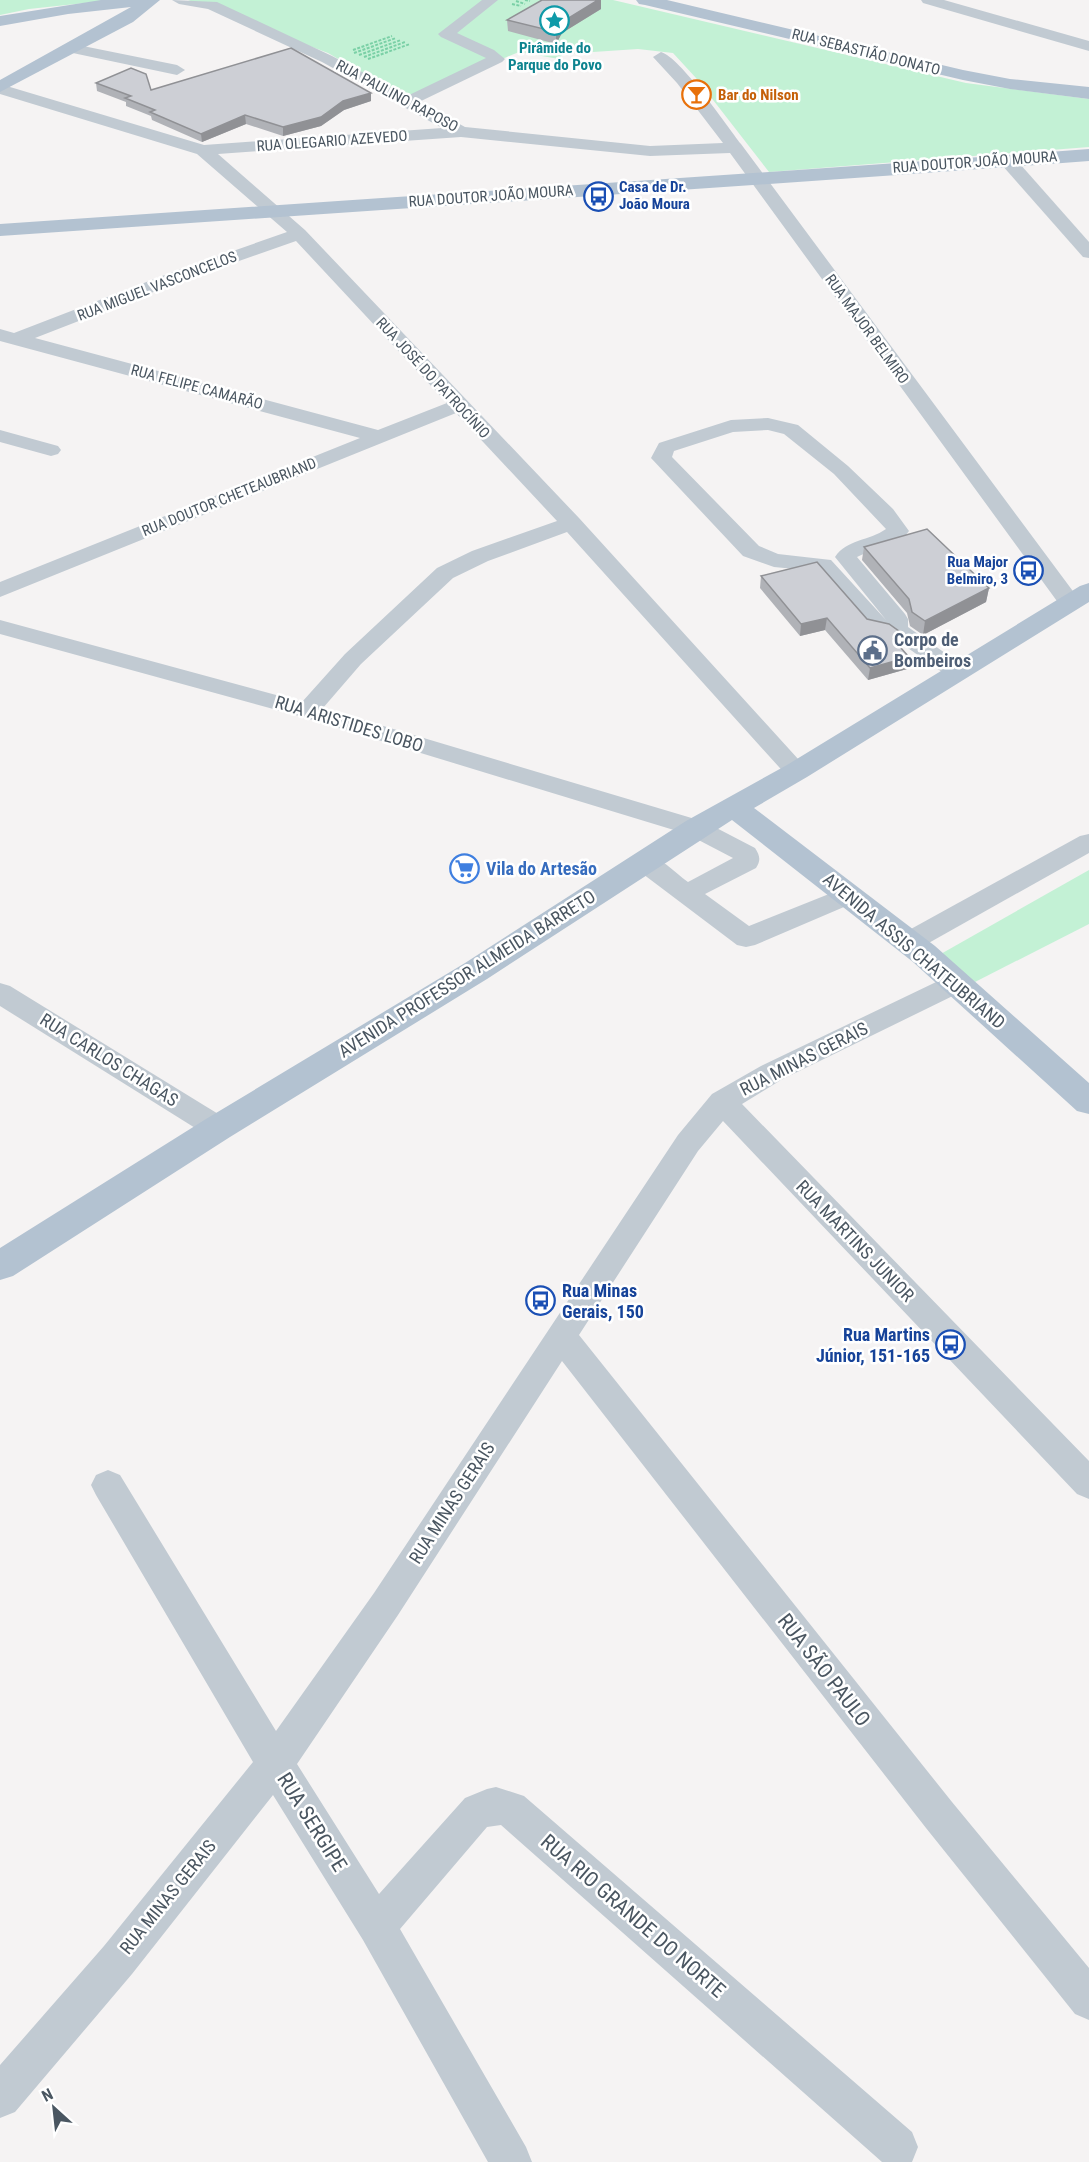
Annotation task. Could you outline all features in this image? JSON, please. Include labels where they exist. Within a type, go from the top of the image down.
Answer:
[{"type":"main road","points":[[0,21],[68,9],[146,0]]},
{"type":"main road","points":[[0,88],[74,57],[152,0]]},
{"type":"main road","name":"RUA SEBASTIÃO DONATO","points":[[645,0],[963,75],[1010,84],[1089,93]]},
{"type":"main road","name":"RUA DOUTOR JOÃO MOURA","points":[[0,230],[631,186],[757,180],[1089,155]]},
{"type":"main road","name":"AVENIDA PROFESSOR ALMEIDA BARRETO","points":[[0,1266],[218,1128],[476,971],[696,828],[797,771],[1079,597]]},
{"type":"main road","name":"AVENIDA ASSIS CHATEUBRIAND","points":[[734,807],[909,942],[957,982],[1089,1102]]},
{"type":"street","name":"RUA PAULINO RAPOSO","points":[[179,0],[216,7],[327,59],[461,132],[650,151],[735,148]]},
{"type":"street","points":[[405,103],[497,59],[489,52],[446,34],[490,0]]},
{"type":"street","points":[[928,0],[1089,46]]},
{"type":"street","points":[[74,57],[75,62],[94,53],[177,70]]},
{"type":"street","name":"RUA MAJOR BELMIRO","points":[[661,57],[683,80],[757,180],[1079,597]]},
{"type":"street","points":[[106,71],[129,62]]},
{"type":"street","name":"RUA JOSÉ DO PATROCÍNIO","points":[[0,88],[203,150],[298,234],[571,523],[797,771]]},
{"type":"street","name":"RUA OLEGARIO AZEVEDO","points":[[203,150],[461,132]]},
{"type":"street","points":[[1007,160],[1089,253]]},
{"type":"street","name":"RUA MIGUEL VASCONCELOS","points":[[8,337],[298,234]]},
{"type":"street","name":"RUA FELIPE CAMARÃO","points":[[8,337],[377,436]]},
{"type":"street","name":"RUA DOUTOR CHETEAUBRIAND","points":[[0,590],[458,405]]},
{"type":"street","points":[[896,629],[897,619],[846,557],[850,551],[886,539],[898,531],[885,514],[841,470],[791,429],[768,424],[731,426],[666,447],[661,458],[751,551],[774,560],[823,565],[875,624],[896,629],[957,672]]},
{"type":"street","points":[[0,436],[51,450]]},
{"type":"street","points":[[308,711],[352,659],[445,573],[480,556],[571,523]]},
{"type":"street","name":"RUA ARISTIDES LOBO","points":[[0,627],[308,711],[696,828],[746,854],[747,862],[686,894]]},
{"type":"street","points":[[909,942],[1089,842]]},
{"type":"street","points":[[644,862],[746,938],[849,895]]},
{"type":"street","name":"RUA MINAS GERAIS","points":[[0,2097],[118,1960],[275,1764],[386,1604],[688,1143],[722,1102],[771,1072],[957,982]]},
{"type":"street","name":"RUA CARLOS CHAGAS","points":[[0,993],[218,1128]]},
{"type":"street","name":"RUA MARTINS JUNIOR","points":[[722,1102],[1089,1484]]},
{"type":"street","name":"RUA SÃO PAULO","points":[[562,1338],[939,1815],[1089,2000]]},
{"type":"street","name":"RUA SERGIPE","points":[[108,1485],[275,1764],[377,1926],[511,2162]]},
{"type":"street","name":"RUA RIO GRANDE DO NORTE","points":[[377,1926],[474,1814],[482,1808],[494,1806],[511,1809],[897,2147]]},
{"type":"path","points":[[516,1],[530,1]]},
{"type":"path","points":[[512,4],[521,6]]},
{"type":"path","points":[[357,48],[392,36]]},
{"type":"path","points":[[362,50],[396,38]]},
{"type":"path","points":[[366,52],[401,40]]},
{"type":"path","points":[[371,54],[405,42]]},
{"type":"path","points":[[375,57],[410,44]]},
{"type":"green space","points":[[0,0],[113,0],[29,9],[0,15]]},
{"type":"green space","points":[[188,0],[613,0],[966,83],[1089,99],[1089,147],[769,172],[696,78],[673,53],[638,49],[563,54],[559,59],[519,52],[405,98],[328,53]]},
{"type":"green space","points":[[1089,870],[1089,924],[975,982],[939,955]]},
{"type":"building","points":[[542,0],[598,0],[562,22],[556,32],[507,20]]},
{"type":"building","points":[[291,48],[371,93],[343,101],[321,117],[283,127],[245,115],[201,134],[150,112],[155,110],[125,98],[131,96],[96,83],[131,68],[146,74],[151,90]]},
{"type":"building","points":[[927,529],[989,588],[925,621],[912,612],[909,599],[864,547]]},
{"type":"building","points":[[817,562],[867,619],[889,624],[903,634],[893,639],[909,657],[870,668],[827,618],[801,624],[761,576]]},
{"type":"place","name":"Pirâmide do Parque do Povo","points":[[555,21]]},
{"type":"place","name":"Bar do Nilson","points":[[697,95]]},
{"type":"place","name":"Casa de Dr. João Moura","points":[[598,196]]},
{"type":"place","name":"Rua Major Belmiro, 3","points":[[1029,571]]},
{"type":"place","name":"Corpo de Bombeiros","points":[[873,650]]},
{"type":"place","name":"Vila do Artesão","points":[[465,869]]},
{"type":"place","name":"Rua Minas Gerais, 150","points":[[541,1301]]},
{"type":"place","name":"Rua Martins Júnior, 151-165","points":[[951,1345]]}]
